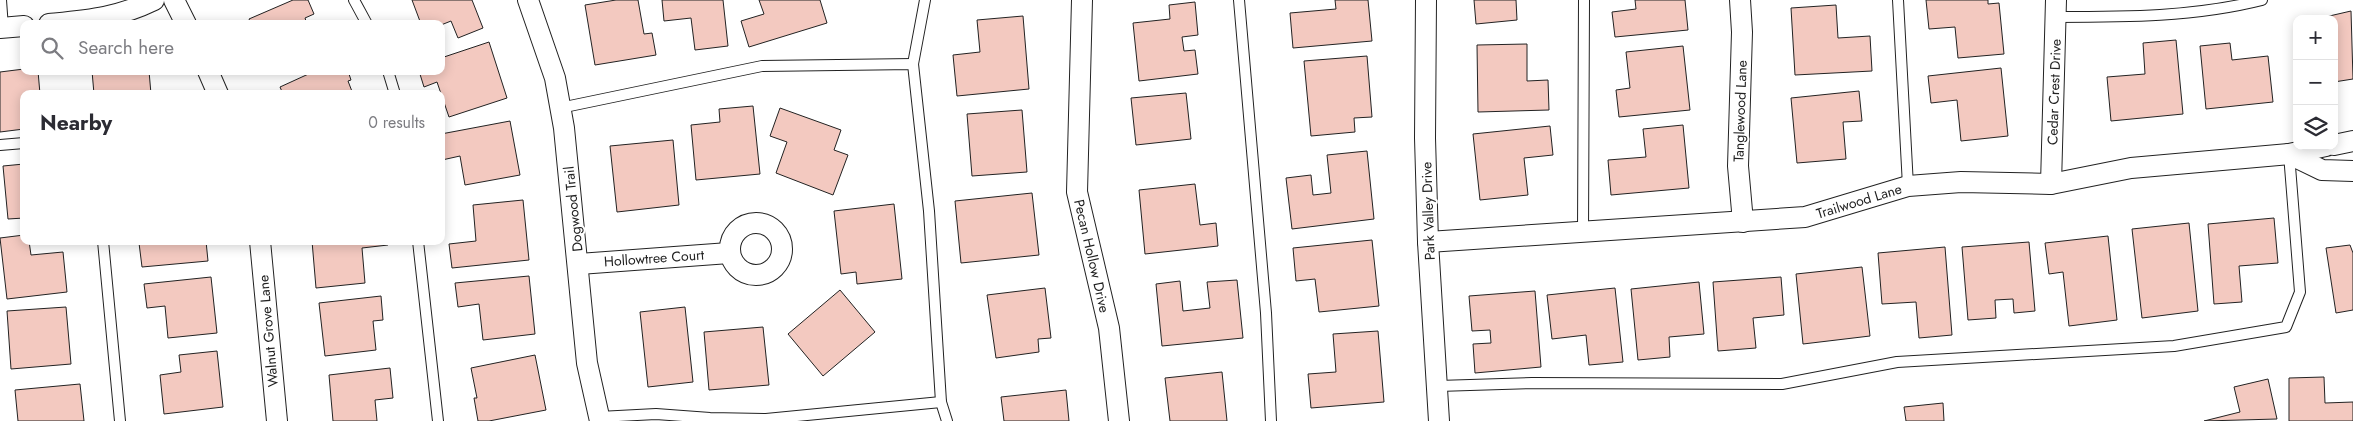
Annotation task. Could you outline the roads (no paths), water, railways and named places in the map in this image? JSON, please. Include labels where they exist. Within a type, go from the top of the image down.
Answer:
[{"type":"street","points":[[86,20],[128,12],[154,0]]},
{"type":"street","points":[[174,0],[184,20]]},
{"type":"street","name":"Dogwood Trail","points":[[528,0],[554,78],[560,108],[579,264],[588,363],[600,419]]},
{"type":"street","name":"Pecan Hollow Drive","points":[[1082,0],[1077,192],[1109,328],[1119,421]]},
{"type":"street","name":"Park Valley Drive","points":[[1426,0],[1425,138],[1428,242],[1440,421]]},
{"type":"street","name":"Tanglewood Lane","points":[[1740,0],[1742,32],[1738,166],[1743,222]]},
{"type":"street","name":"Cedar Crest Drive","points":[[2051,184],[2056,9]]},
{"type":"street","points":[[2,28],[20,26]]},
{"type":"street","points":[[210,75],[216,90]]},
{"type":"street","points":[[2338,144],[2353,141]]},
{"type":"street","name":"Trailwood Lane","points":[[1428,242],[1806,217],[1908,186],[1961,182],[2051,184],[2131,168],[2288,154],[2307,150]]},
{"type":"street","points":[[2288,154],[2322,170],[2353,171]]},
{"type":"street","name":"Walnut Grove Lane","points":[[260,245],[277,421]]},
{"type":"street","name":"Hollowtree Court","points":[[579,264],[729,253]]},
{"type":"lane","points":[[1,0],[2,28]]},
{"type":"lane","points":[[354,0],[365,20]]},
{"type":"lane","points":[[925,0],[913,64],[929,211],[939,337],[941,402],[947,421]]},
{"type":"lane","points":[[1239,0],[1266,313],[1271,421]]},
{"type":"lane","points":[[1583,233],[1584,0]]},
{"type":"lane","points":[[1898,0],[1908,186]]},
{"type":"lane","points":[[2056,9],[2150,17],[2231,8],[2262,0]]},
{"type":"lane","points":[[560,108],[762,66],[913,64]]},
{"type":"lane","points":[[389,75],[394,90]]},
{"type":"lane","points":[[0,144],[20,143]]},
{"type":"lane","points":[[1438,386],[1532,383],[1782,384],[1896,362],[2174,346],[2286,328],[2300,292],[2288,154]]},
{"type":"lane","points":[[103,245],[120,421]]},
{"type":"lane","points":[[418,245],[438,421]]},
{"type":"lane","points":[[600,419],[656,414],[766,420],[941,402]]}]
